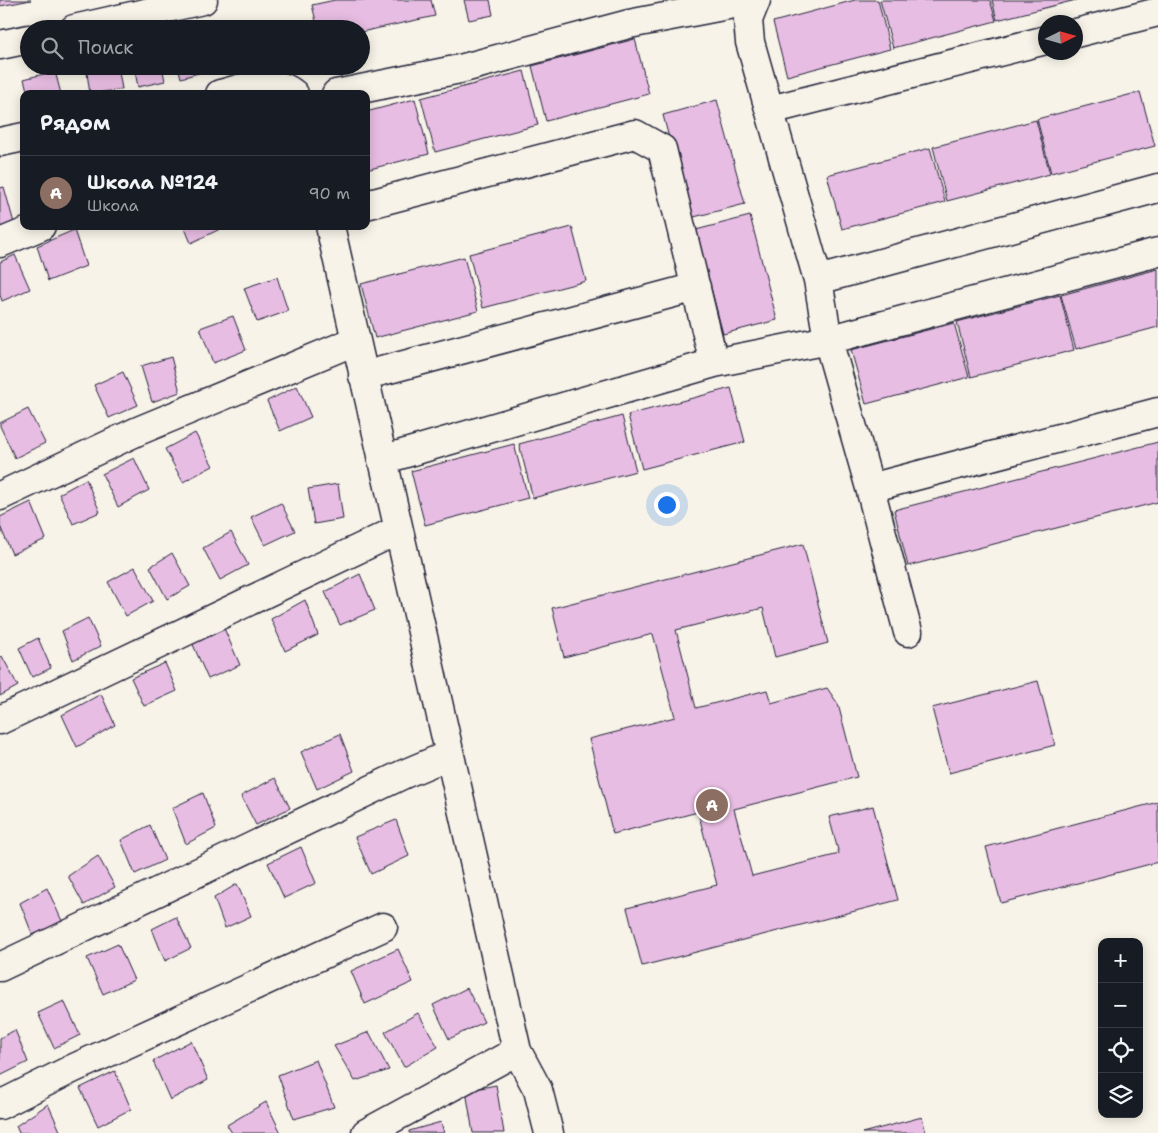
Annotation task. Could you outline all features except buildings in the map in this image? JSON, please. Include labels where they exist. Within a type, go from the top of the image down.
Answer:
[{"type":"street","points":[[114,20],[203,0]]},
{"type":"street","points":[[356,90],[460,69],[630,24],[755,0]]},
{"type":"street","points":[[755,0],[748,20],[750,42],[818,280],[828,340],[908,632]]},
{"type":"street","points":[[1083,31],[1158,12]]},
{"type":"street","points":[[0,46],[20,41]]},
{"type":"street","points":[[770,110],[1038,42]]},
{"type":"street","points":[[237,90],[268,83],[286,87],[289,90]]},
{"type":"street","points":[[370,204],[635,134],[662,149],[714,363]]},
{"type":"street","points":[[0,142],[20,138]]},
{"type":"street","points":[[818,280],[1158,188]]},
{"type":"street","points":[[0,243],[31,230]]},
{"type":"street","points":[[331,230],[517,1052],[538,1090],[549,1133]]},
{"type":"street","points":[[382,460],[714,363],[828,340],[1158,252]]},
{"type":"street","points":[[363,376],[696,287]]},
{"type":"street","points":[[0,496],[138,431],[355,341]]},
{"type":"street","points":[[870,488],[1158,412]]},
{"type":"street","points":[[0,720],[398,530]]},
{"type":"street","points":[[0,967],[404,774],[449,755]]},
{"type":"street","points":[[0,1105],[72,1069],[383,927]]},
{"type":"street","points":[[366,1133],[517,1052]]},
{"type":"place","name":"Школа №124","points":[[712,805]]}]
